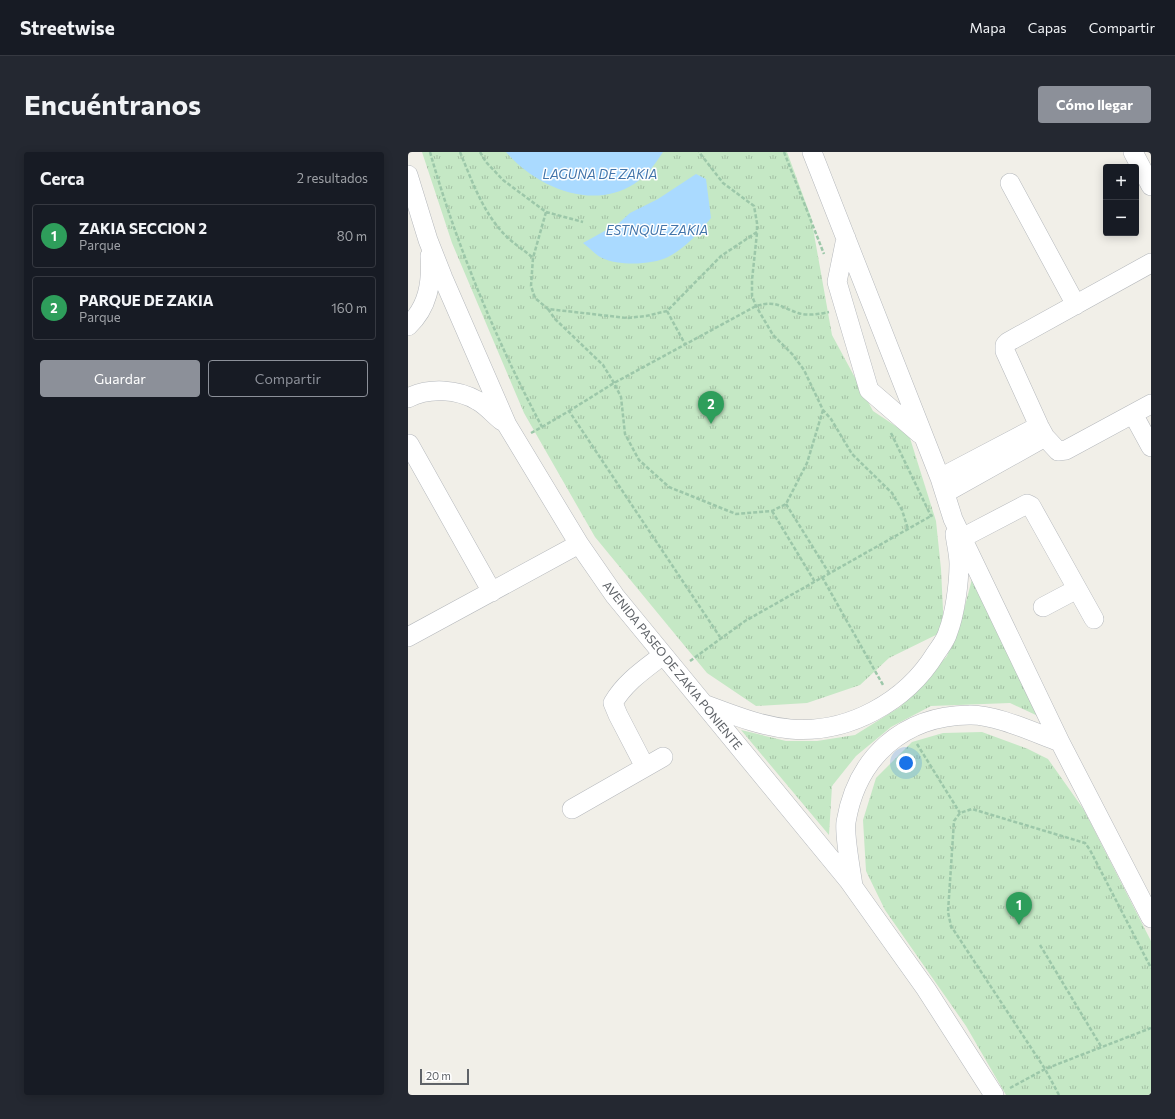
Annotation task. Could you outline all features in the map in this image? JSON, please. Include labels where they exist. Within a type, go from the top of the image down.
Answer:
[{"type":"street","points":[[704,704],[747,721],[790,729],[832,727],[861,718],[892,700],[929,664],[948,634],[955,602],[959,563],[953,520],[943,486],[922,436],[812,152]]},
{"type":"street","points":[[1133,152],[1148,175]]},
{"type":"street","name":"AVENIDA PASEO DE ZAKIA PONIENTE","points":[[408,176],[428,240],[465,331],[507,425],[579,544],[615,596],[853,886],[926,989],[994,1095]]},
{"type":"street","points":[[1010,183],[1076,305]]},
{"type":"street","points":[[846,238],[837,282],[869,390],[922,436]]},
{"type":"street","points":[[408,326],[419,316],[432,274],[428,240]]},
{"type":"street","points":[[1151,263],[1008,342],[1004,346],[1042,431],[1058,451],[1066,450],[1151,404]]},
{"type":"street","points":[[408,398],[438,390],[462,393],[479,401],[507,425]]},
{"type":"street","points":[[1133,414],[1151,447]]},
{"type":"street","points":[[943,486],[1042,431]]},
{"type":"street","points":[[408,444],[492,592]]},
{"type":"street","points":[[962,538],[1027,504],[1031,506],[1094,619]]},
{"type":"street","points":[[953,520],[1060,742],[1151,918]]},
{"type":"street","points":[[408,637],[579,544]]},
{"type":"street","points":[[1043,607],[1077,589]]},
{"type":"street","points":[[645,767],[613,703],[620,692],[634,677],[663,655]]},
{"type":"street","points":[[853,886],[845,824],[854,790],[869,762],[898,735],[930,720],[970,715],[1009,723],[1060,742]]},
{"type":"street","points":[[572,809],[663,757]]},
{"type":"path","points":[[430,152],[452,223],[499,341],[542,427]]},
{"type":"path","points":[[460,152],[475,189],[487,212],[506,235],[532,258]]},
{"type":"path","points":[[480,152],[486,162],[503,180],[546,212],[583,222]]},
{"type":"path","points":[[699,152],[723,182],[754,206],[758,222],[752,280],[752,296],[756,306],[774,335],[793,355],[804,370],[823,410],[831,419],[852,454],[860,464],[892,493],[902,510],[908,529]]},
{"type":"path","points":[[546,212],[532,258],[531,286],[535,298],[548,309],[555,319],[602,365],[621,397],[625,434],[639,460],[669,487],[736,514],[772,512],[786,504],[807,463],[823,410]]},
{"type":"path","points":[[548,309],[627,318],[646,316],[667,311],[721,256],[757,232]]},
{"type":"path","points":[[517,441],[555,420],[614,383],[756,306],[769,302],[799,314],[830,312]]},
{"type":"path","points":[[667,311],[685,344]]},
{"type":"path","points":[[569,411],[720,637]]},
{"type":"path","points":[[786,504],[829,573]]},
{"type":"path","points":[[772,512],[815,582]]},
{"type":"path","points":[[702,652],[720,637],[822,577],[931,516]]},
{"type":"path","points":[[822,577],[892,700]]},
{"type":"path","points":[[908,730],[960,813]]},
{"type":"path","points":[[1059,1095],[1044,1068],[951,926],[948,912],[954,821],[960,813],[972,809],[1085,843],[1151,968]]},
{"type":"path","points":[[1040,946],[1102,1048]]},
{"type":"path","points":[[1011,1087],[1044,1068],[1102,1048],[1151,1028]]},
{"type":"green space","points":[[422,152],[787,152],[811,217],[832,335],[873,411],[909,435],[936,521],[941,569],[944,631],[889,658],[860,685],[807,703],[756,706],[707,673],[595,537],[524,413],[452,243]]},
{"type":"green space","points":[[972,579],[1038,716],[1010,703],[931,706],[891,727],[856,756],[832,786],[829,835],[741,730],[786,741],[817,741],[855,735],[900,707],[947,656],[962,617]]},
{"type":"green space","points":[[982,732],[1028,749],[1048,759],[1084,810],[1151,941],[1151,1095],[1006,1095],[966,1026],[885,910],[866,871],[863,820],[876,778],[912,742],[943,733]]},
{"type":"water","name":"LAGUNA DE ZAKIA","points":[[506,152],[663,152],[650,170],[634,184],[618,192],[600,195],[583,195],[549,185],[518,165]]},
{"type":"water","name":"ESTNQUE ZAKIA","points":[[696,174],[706,179],[711,218],[692,239],[675,253],[661,260],[635,264],[609,261],[599,257],[583,243],[619,223],[630,213],[658,199]]},
{"type":"place","name":"PARQUE DE ZAKIA","points":[[711,424]]},
{"type":"place","name":"ZAKIA SECCION 2","points":[[1019,925]]}]
